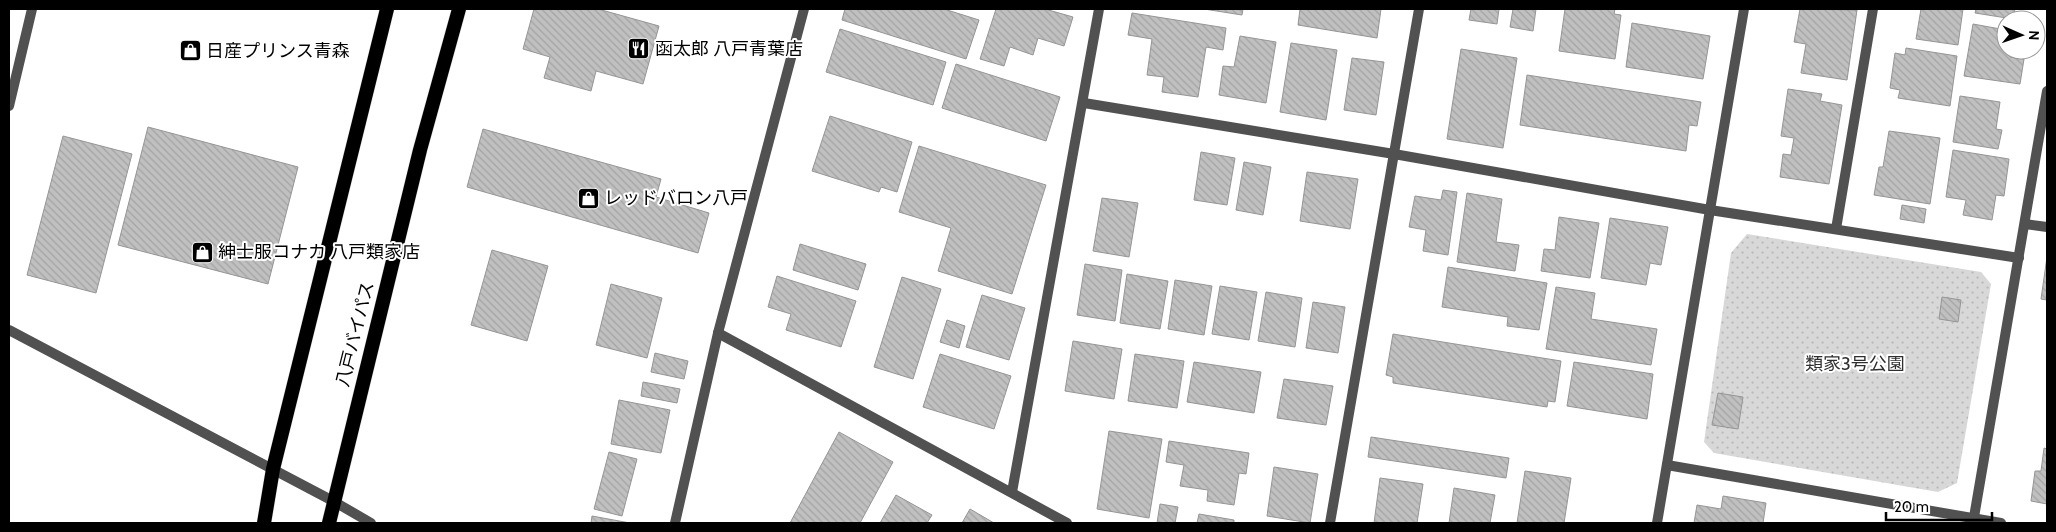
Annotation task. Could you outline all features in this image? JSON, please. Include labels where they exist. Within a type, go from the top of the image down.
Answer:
[{"type":"highway","points":[[264,523],[273,469],[386,9]]},
{"type":"highway","name":"八戸バイパス","points":[[329,523],[420,150],[458,9]]},
{"type":"street","points":[[9,106],[32,9]]},
{"type":"street","points":[[675,523],[718,333],[804,9]]},
{"type":"street","points":[[1012,492],[1084,103],[1099,9]]},
{"type":"street","points":[[1330,523],[1419,9]]},
{"type":"street","points":[[1657,523],[1744,9]]},
{"type":"street","points":[[1836,229],[1873,9]]},
{"type":"street","points":[[1973,521],[2047,92]]},
{"type":"street","points":[[1084,103],[1394,154],[1710,210],[2019,258]]},
{"type":"street","points":[[2025,224],[2047,227]]},
{"type":"street","points":[[9,330],[273,469],[371,523]]},
{"type":"street","points":[[718,333],[1067,523]]},
{"type":"street","points":[[1667,465],[1973,521],[2001,523]]},
{"type":"green space","name":"類家3号公園","points":[[1747,234],[1981,272],[1991,284],[1957,483],[1938,492],[1714,453],[1704,442],[1731,253]]},
{"type":"building","points":[[534,9],[598,9],[659,26],[643,84],[596,71],[591,91],[544,78],[550,57],[523,49]]},
{"type":"building","points":[[845,9],[944,9],[979,20],[966,59],[842,20]]},
{"type":"building","points":[[996,9],[1045,9],[1073,17],[1064,46],[1038,38],[1033,55],[1010,47],[1004,66],[980,59]]},
{"type":"building","points":[[1204,9],[1243,9],[1242,15]]},
{"type":"building","points":[[1300,9],[1381,9],[1377,38],[1298,25]]},
{"type":"building","points":[[1471,9],[1499,9],[1497,24],[1469,20]]},
{"type":"building","points":[[1513,9],[1536,9],[1533,31],[1510,27]]},
{"type":"building","points":[[1565,9],[1615,9],[1614,14],[1621,15],[1615,59],[1559,51]]},
{"type":"building","points":[[1800,9],[1857,10],[1847,80],[1801,73],[1806,44],[1794,42]]},
{"type":"building","points":[[1921,9],[1963,9],[1958,45],[1916,39]]},
{"type":"building","points":[[1976,9],[2015,9],[1996,10],[1996,16],[1975,13]]},
{"type":"building","points":[[1132,13],[1226,28],[1223,50],[1206,47],[1198,97],[1162,92],[1164,77],[1147,75],[1152,39],[1128,35]]},
{"type":"building","points":[[1632,23],[1710,36],[1703,79],[1626,67]]},
{"type":"building","points":[[1973,24],[1996,28],[1996,60],[2024,60],[2020,84],[1964,76]]},
{"type":"building","points":[[840,29],[946,62],[933,105],[826,72]]},
{"type":"building","points":[[1240,36],[1276,42],[1266,103],[1219,95],[1223,66],[1234,67]]},
{"type":"building","points":[[1291,43],[1337,50],[1326,120],[1280,112]]},
{"type":"building","points":[[1906,48],[1957,56],[1950,106],[1898,98],[1900,90],[1890,88],[1895,53],[1905,55]]},
{"type":"building","points":[[1461,49],[1517,58],[1503,148],[1447,139]]},
{"type":"building","points":[[1352,58],[1384,62],[1376,115],[1344,110]]},
{"type":"building","points":[[956,64],[1060,97],[1046,141],[942,108]]},
{"type":"building","points":[[1527,75],[1701,102],[1697,126],[1689,125],[1686,151],[1520,125]]},
{"type":"building","points":[[1788,89],[1822,94],[1820,101],[1842,105],[1829,184],[1780,177],[1783,154],[1791,155],[1794,138],[1781,136]]},
{"type":"building","points":[[1960,96],[2000,102],[1996,129],[2002,130],[1998,149],[1953,142]]},
{"type":"building","points":[[830,116],[912,142],[897,192],[881,187],[879,192],[812,171]]},
{"type":"building","points":[[148,127],[298,167],[268,284],[118,245]]},
{"type":"building","points":[[483,129],[661,179],[656,197],[709,213],[698,253],[467,187]]},
{"type":"building","points":[[1889,131],[1940,138],[1930,204],[1874,195],[1879,167],[1883,167]]},
{"type":"building","points":[[63,136],[132,154],[96,293],[27,275]]},
{"type":"building","points":[[919,146],[1046,185],[1012,294],[938,271],[951,228],[899,212]]},
{"type":"building","points":[[1953,150],[2009,159],[2004,196],[1996,195],[1992,220],[1963,215],[1966,200],[1946,197]]},
{"type":"building","points":[[1201,152],[1235,158],[1227,205],[1194,200]]},
{"type":"building","points":[[1244,162],[1271,167],[1263,215],[1236,210]]},
{"type":"building","points":[[1307,172],[1358,179],[1350,229],[1300,221]]},
{"type":"building","points":[[1443,190],[1457,192],[1448,255],[1423,251],[1426,230],[1409,227],[1415,196],[1441,200]]},
{"type":"building","points":[[1467,193],[1502,199],[1496,242],[1519,245],[1515,271],[1457,262]]},
{"type":"building","points":[[1102,198],[1138,203],[1129,257],[1093,251]]},
{"type":"building","points":[[1902,205],[1926,209],[1924,223],[1900,219]]},
{"type":"building","points":[[1559,217],[1599,223],[1590,278],[1541,271],[1544,249],[1555,250]]},
{"type":"building","points":[[1610,218],[1668,227],[1661,265],[1650,263],[1646,285],[1601,278]]},
{"type":"building","points":[[800,244],[866,264],[858,290],[793,270]]},
{"type":"building","points":[[492,250],[548,266],[527,341],[471,325]]},
{"type":"building","points":[[2047,257],[2047,300],[2041,299]]},
{"type":"building","points":[[1085,264],[1122,270],[1115,321],[1077,315]]},
{"type":"building","points":[[1448,267],[1547,283],[1539,330],[1507,326],[1508,317],[1442,307]]},
{"type":"building","points":[[1127,274],[1168,281],[1160,329],[1120,323]]},
{"type":"building","points":[[777,276],[856,301],[841,347],[786,330],[791,314],[768,307]]},
{"type":"building","points":[[902,277],[941,289],[913,379],[874,367]]},
{"type":"building","points":[[1175,280],[1212,286],[1204,335],[1168,329]]},
{"type":"building","points":[[611,284],[662,298],[647,358],[596,345]]},
{"type":"building","points":[[1220,286],[1257,292],[1249,340],[1212,334]]},
{"type":"building","points":[[1556,287],[1595,293],[1591,319],[1657,329],[1651,365],[1546,349]]},
{"type":"building","points":[[1266,292],[1302,298],[1295,347],[1258,341]]},
{"type":"building","points":[[982,295],[1025,308],[1009,360],[966,347]]},
{"type":"building","points":[[1942,297],[1961,300],[1958,322],[1939,319]]},
{"type":"building","points":[[1313,302],[1345,307],[1338,353],[1306,348]]},
{"type":"building","points":[[947,320],[965,326],[959,348],[940,342]]},
{"type":"building","points":[[1393,334],[1561,361],[1555,402],[1548,401],[1547,407],[1393,383],[1393,377],[1386,375]]},
{"type":"building","points":[[1073,341],[1122,349],[1114,399],[1065,391]]},
{"type":"building","points":[[655,353],[688,361],[684,379],[651,372]]},
{"type":"building","points":[[940,354],[1011,376],[994,429],[923,407]]},
{"type":"building","points":[[1135,354],[1184,361],[1177,408],[1128,401]]},
{"type":"building","points":[[1194,362],[1261,372],[1254,413],[1187,402]]},
{"type":"building","points":[[1574,362],[1653,374],[1647,419],[1567,406]]},
{"type":"building","points":[[1284,379],[1333,386],[1326,425],[1277,418]]},
{"type":"building","points":[[643,382],[680,389],[677,403],[641,396]]},
{"type":"building","points":[[1718,393],[1743,397],[1738,429],[1712,425]]},
{"type":"building","points":[[619,400],[670,410],[661,453],[611,444]]},
{"type":"building","points":[[1109,431],[1162,439],[1149,518],[1097,509]]},
{"type":"building","points":[[839,432],[893,462],[860,523],[790,523]]},
{"type":"building","points":[[1371,437],[1509,458],[1506,478],[1368,457]]},
{"type":"building","points":[[1169,441],[1249,453],[1246,474],[1239,473],[1234,505],[1207,501],[1208,490],[1180,486],[1184,465],[1166,462]]},
{"type":"building","points":[[2044,448],[2047,449],[2047,504],[2031,501],[2035,471],[2041,471]]},
{"type":"building","points":[[609,452],[637,459],[622,516],[594,509]]},
{"type":"building","points":[[1274,467],[1318,474],[1310,523],[1267,516]]},
{"type":"building","points":[[1525,471],[1571,478],[1564,523],[1517,523]]},
{"type":"building","points":[[1380,478],[1423,484],[1417,523],[1374,523]]},
{"type":"building","points":[[1454,488],[1495,495],[1490,523],[1449,523]]},
{"type":"building","points":[[896,495],[932,515],[927,523],[880,523]]},
{"type":"building","points":[[1723,496],[1766,503],[1763,523],[1694,523],[1697,505],[1721,509]]},
{"type":"building","points":[[1160,504],[1178,507],[1175,523],[1157,523]]},
{"type":"building","points":[[970,509],[994,523],[962,523]]},
{"type":"building","points":[[1199,514],[1234,520],[1234,523],[1197,523]]},
{"type":"building","points":[[592,516],[630,523],[591,523]]},
{"type":"place","name":"函太郎 八戸青葉店","points":[[639,49]]},
{"type":"place","name":"日産プリンス青森","points":[[190,51]]},
{"type":"place","name":"レッドバロン八戸","points":[[588,198]]},
{"type":"place","name":"紳士服コナカ 八戸類家店","points":[[202,252]]}]
